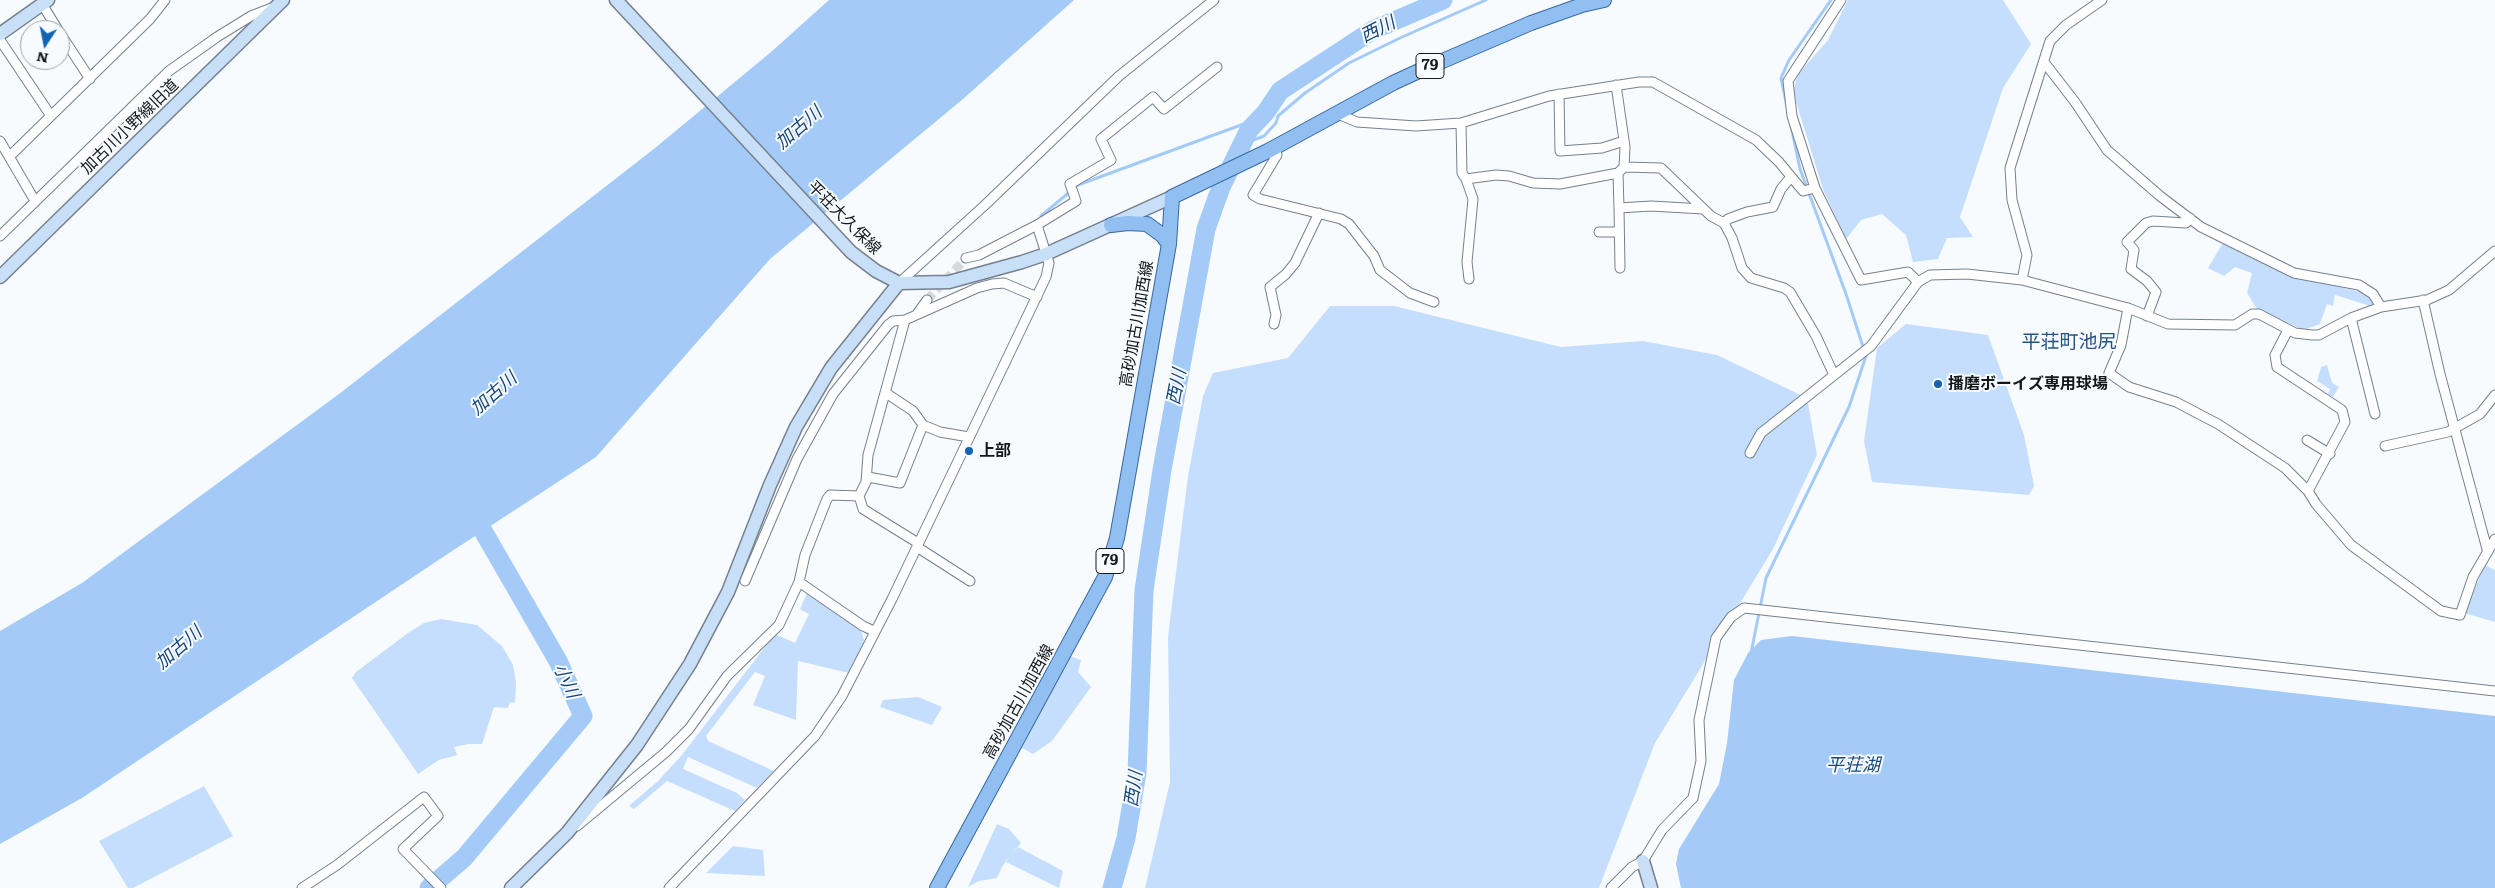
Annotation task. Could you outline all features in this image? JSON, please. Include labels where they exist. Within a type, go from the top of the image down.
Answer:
[{"type":"main road","name":"79","points":[[1172,197],[1270,150],[1393,83],[1428,67],[1531,23],[1582,5],[1604,0]]},
{"type":"main road","name":"高砂加古川加西線","points":[[937,888],[1105,577],[1117,538],[1169,244],[1172,197]]},
{"type":"main road","points":[[1112,226],[1134,223],[1147,224],[1162,235],[1169,244]]},
{"type":"street","points":[[10,156],[150,19],[164,0]]},
{"type":"street","name":"平荘大久保線","points":[[616,0],[851,252],[895,281]]},
{"type":"street","points":[[511,888],[567,833],[637,745],[690,664],[728,592],[770,485],[808,404],[831,368],[895,281],[985,205],[1119,76],[1214,0]]},
{"type":"street","points":[[1841,0],[1788,81],[1792,116],[1815,188],[1861,280],[1908,272],[1918,282]]},
{"type":"street","points":[[2022,280],[2027,255],[2012,200],[2010,168],[2027,108],[2044,62],[2045,51],[2057,33],[2102,0]]},
{"type":"street","points":[[0,34],[45,2],[54,20]]},
{"type":"street","points":[[0,236],[169,71],[243,21],[280,2]]},
{"type":"street","name":"加古川小野線旧道","points":[[0,277],[280,2]]},
{"type":"street","points":[[0,40],[51,116]]},
{"type":"street","points":[[70,48],[90,78]]},
{"type":"street","points":[[2044,62],[2075,102],[2107,150],[2119,162],[2201,227],[2294,273],[2359,285],[2373,294],[2381,307]]},
{"type":"street","points":[[966,258],[979,255],[1076,201],[1070,184],[1111,160],[1102,139],[1153,96],[1164,109],[1217,67]]},
{"type":"street","points":[[1338,114],[1352,121],[1416,126],[1461,123],[1559,94],[1616,85],[1653,82],[1756,140],[1803,191],[1815,188]]},
{"type":"street","points":[[1616,85],[1624,141],[1619,232],[1620,268]]},
{"type":"street","points":[[1559,94],[1560,151],[1602,148],[1624,141]]},
{"type":"street","points":[[1461,123],[1462,167],[1473,204],[1467,262],[1469,278]]},
{"type":"street","points":[[0,141],[35,201]]},
{"type":"street","points":[[1270,150],[1277,155],[1253,195],[1260,199],[1319,214],[1349,224],[1374,256],[1380,270],[1410,293],[1434,302]]},
{"type":"street","points":[[1466,179],[1496,175],[1509,176],[1533,183],[1560,184],[1621,170],[1661,168],[1703,209],[1724,223],[1732,238],[1742,268],[1752,278],[1784,288],[1790,292],[1816,336],[1834,376]]},
{"type":"street","points":[[1724,223],[1728,219],[1747,212],[1773,207],[1782,189],[1791,177]]},
{"type":"street","points":[[895,281],[949,282],[1046,254],[1112,226],[1172,197]]},
{"type":"street","points":[[1620,208],[1651,206],[1703,209]]},
{"type":"street","points":[[1274,324],[1276,315],[1270,287],[1286,274],[1295,263],[1319,214]]},
{"type":"street","points":[[2147,316],[2156,292],[2147,281],[2130,269],[2134,250],[2127,242],[2146,223],[2153,221],[2186,223],[2190,218]]},
{"type":"street","points":[[669,888],[815,736],[842,696],[1049,270],[1037,224]]},
{"type":"street","points":[[1599,232],[1619,232]]},
{"type":"street","points":[[1750,453],[1761,433],[1871,346],[1918,282],[1930,275],[1958,274],[2022,280],[2128,308],[2168,324],[2226,326],[2235,325],[2252,314],[2259,314],[2288,330],[2303,335],[2318,335],[2352,318],[2381,307],[2423,300],[2449,290],[2495,251]]},
{"type":"street","points":[[745,581],[797,459],[833,394],[888,325],[893,321],[914,317],[977,288],[992,284],[1004,283],[1037,297]]},
{"type":"street","points":[[914,317],[927,300]]},
{"type":"street","points":[[2423,300],[2479,525],[2488,549]]},
{"type":"street","points":[[2128,308],[2121,346],[2110,373],[2129,387],[2176,402],[2218,424],[2284,468],[2308,491],[2316,504],[2351,545],[2441,611],[2460,615],[2473,578],[2495,539]]},
{"type":"street","points":[[2352,318],[2375,414]]},
{"type":"street","points":[[905,320],[868,455],[868,477],[859,496],[862,509],[970,581]]},
{"type":"street","points":[[2288,330],[2275,355],[2277,367],[2342,410],[2345,422],[2330,454],[2308,491]]},
{"type":"street","points":[[886,393],[913,411],[923,425],[940,432],[969,437]]},
{"type":"street","points":[[2385,446],[2448,432],[2480,414],[2495,395]]},
{"type":"street","points":[[868,477],[900,483],[923,425]]},
{"type":"street","points":[[2307,440],[2330,454]]},
{"type":"street","points":[[567,833],[653,763],[688,729],[727,676],[779,625],[799,582],[805,555],[826,498],[830,495],[859,496]]},
{"type":"street","points":[[799,582],[863,626],[874,631]]},
{"type":"street","points":[[1611,888],[1632,867],[1644,861],[1662,830],[1693,798],[1701,761],[1698,720],[1716,638],[1732,617],[1744,608],[2495,691]]},
{"type":"street","points":[[302,888],[337,865],[424,797],[438,816],[403,849],[418,862],[441,888]]},
{"type":"street","points":[[1644,861],[1651,888]]},
{"type":"shaded area","points":[[1848,0],[2003,0],[2031,44],[2003,88],[1960,217],[1973,237],[1947,238],[1938,259],[1913,262],[1906,235],[1882,214],[1861,220],[1846,239],[1823,189],[1793,92],[1798,74],[1828,40]]},
{"type":"shaded area","points":[[2224,241],[2292,276],[2366,293],[2373,303],[2370,306],[2335,295],[2333,306],[2327,304],[2320,324],[2304,330],[2257,309],[2247,293],[2252,273],[2235,267],[2224,276],[2208,268]]},
{"type":"shaded area","points":[[1330,306],[1394,306],[1561,347],[1643,341],[1717,355],[1807,398],[1817,455],[1773,549],[1655,743],[1599,888],[1145,888],[1170,782],[1168,637],[1188,476],[1203,396],[1213,373],[1288,358]]},
{"type":"shaded area","name":"播磨ボーイズ専用球場","points":[[1906,324],[1988,335],[2024,435],[2034,486],[2029,495],[1872,482],[1864,441],[1877,348]]},
{"type":"shaded area","points":[[2327,365],[2332,383],[2339,387],[2333,397],[2328,394],[2330,389],[2317,381],[2321,367]]},
{"type":"shaded area","points":[[2485,565],[2495,570],[2495,622],[2464,613]]},
{"type":"shaded area","points":[[807,593],[859,628],[862,633],[863,645],[849,673],[798,661],[796,720],[753,705],[765,676],[755,672],[706,736],[708,741],[774,771],[757,788],[688,757],[683,769],[737,793],[745,800],[735,811],[667,781],[634,809],[629,806],[658,781],[681,756],[775,634],[795,643],[809,614],[800,609]]},
{"type":"shaded area","points":[[441,619],[477,625],[502,646],[513,665],[516,682],[515,703],[510,702],[508,708],[494,707],[482,744],[454,747],[457,755],[439,760],[418,774],[352,678],[356,672],[408,633],[424,623]]},
{"type":"shaded area","points":[[1070,656],[1081,660],[1078,672],[1091,687],[1052,741],[1033,754],[1022,748]]},
{"type":"shaded area","points":[[918,697],[942,707],[932,725],[880,707],[883,700]]},
{"type":"shaded area","points":[[204,786],[233,836],[133,888],[128,888],[99,841]]},
{"type":"shaded area","points":[[997,824],[1009,829],[1021,843],[1002,867],[997,878],[979,881],[968,887]]},
{"type":"shaded area","points":[[733,846],[763,850],[765,876],[706,873]]},
{"type":"shaded area","points":[[1018,847],[1063,871],[1059,888],[1006,862]]},
{"type":"water","name":"加古川","points":[[829,0],[1074,0],[963,99],[770,259],[596,457],[82,798],[0,844],[0,631],[82,583],[339,394],[655,148],[771,52]]},
{"type":"water","name":"平荘湖","points":[[1792,636],[2495,716],[2495,888],[1681,888],[1676,864],[1679,849],[1719,784],[1727,743],[1734,680],[1748,653],[1761,640]]},
{"type":"waterway","name":"西川","points":[[1112,888],[1126,838],[1137,773],[1144,590],[1162,470],[1206,229],[1221,187],[1249,130],[1266,112],[1280,91],[1373,30],[1443,0]]},
{"type":"waterway","points":[[1243,144],[1264,136],[1276,123],[1278,116],[1305,93],[1349,63],[1486,0]]},
{"type":"waterway","points":[[1751,653],[1766,578],[1849,407],[1866,356],[1846,294],[1800,169],[1781,78],[1789,60],[1831,0]]},
{"type":"waterway","points":[[1041,216],[1078,185],[1260,118]]},
{"type":"waterway","name":"小川","points":[[429,888],[464,858],[583,716],[558,661],[471,510]]},
{"type":"tunnel","points":[[927,300],[966,258]]},
{"type":"place","name":"播磨ボーイズ専用球場","points":[[1938,384]]},
{"type":"place","name":"上部","points":[[969,451]]},
{"type":"district","name":"平荘町池尻","points":[[2069,342]]}]
